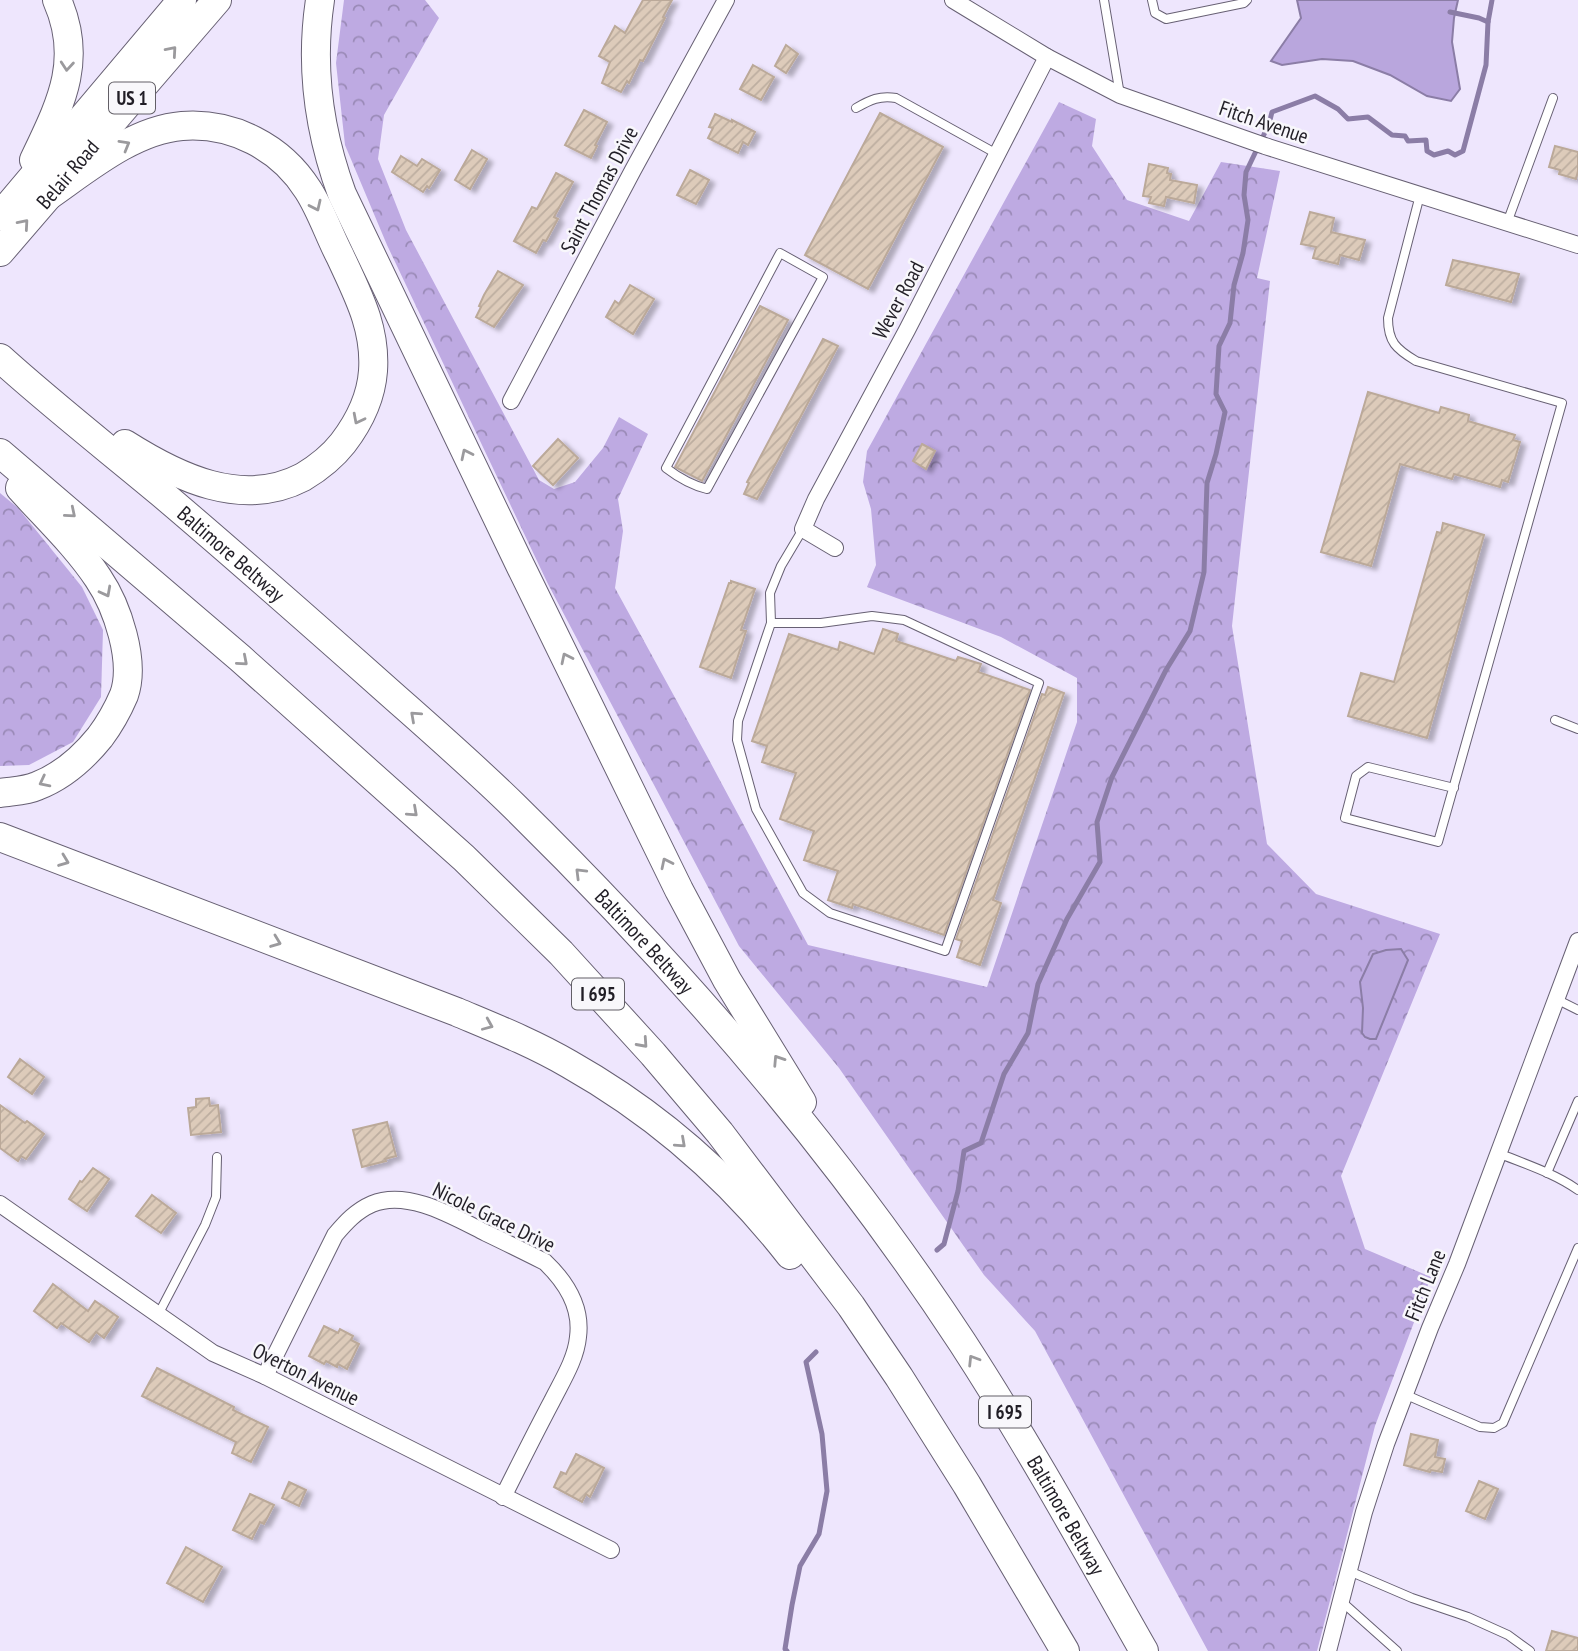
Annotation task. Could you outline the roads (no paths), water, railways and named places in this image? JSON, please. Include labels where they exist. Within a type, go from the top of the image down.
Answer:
[{"type":"highway","points":[[9,205],[58,108],[65,86],[69,62],[67,38],[64,15],[57,0]]},
{"type":"highway","name":"Belair Road","points":[[9,205],[182,0]]},
{"type":"highway","name":"Belair Road","points":[[0,252],[217,0]]},
{"type":"highway","points":[[320,0],[316,27],[319,99],[330,162],[342,194],[679,890],[727,980],[783,1069],[849,1183]]},
{"type":"highway","points":[[27,382],[153,462],[191,479],[242,491],[269,489],[292,482],[317,469],[339,449],[358,424],[368,401],[373,373],[373,343],[363,306],[308,190],[289,165],[247,136],[201,126],[180,126],[154,132],[132,141],[48,196]]},
{"type":"highway","name":"Baltimore Beltway","points":[[0,358],[287,601],[512,804],[608,901],[707,1008],[849,1183],[910,1267],[969,1354],[1031,1454],[1144,1651]]},
{"type":"highway","name":"I 695","points":[[0,453],[250,667],[464,858],[561,953],[653,1054],[720,1133],[858,1316],[967,1485],[1065,1651]]},
{"type":"highway","points":[[0,465],[98,578],[120,624],[126,649],[127,671],[124,693],[115,712],[104,732],[80,760],[36,787],[0,793]]},
{"type":"highway","points":[[0,837],[384,983],[520,1038],[569,1064],[667,1130],[723,1180],[772,1232],[808,1278],[956,1494],[1058,1651]]},
{"type":"street","name":"Saint Thomas Drive","points":[[511,401],[726,0]]},
{"type":"street","name":"Fitch Avenue","points":[[953,0],[1047,57],[1120,95],[1265,146],[1578,245]]},
{"type":"street","name":"Wever Road","points":[[803,529],[816,499],[907,330],[1047,57]]},
{"type":"street","points":[[803,529],[835,548]]},
{"type":"street","name":"Fitch Lane","points":[[1328,1651],[1367,1503],[1405,1394],[1457,1264],[1578,941]]},
{"type":"street","name":"Nicole Grace Drive","points":[[265,1376],[335,1235],[351,1216],[373,1203],[394,1200],[414,1202],[440,1210],[545,1262],[567,1287],[574,1304],[579,1336],[571,1363],[503,1497]]},
{"type":"street","name":"Overton Avenue","points":[[0,1205],[213,1353],[265,1376],[611,1550]]},
{"type":"lane","points":[[1104,0],[1120,95]]},
{"type":"lane","points":[[1152,0],[1155,13],[1166,19],[1244,3],[1247,0]]},
{"type":"lane","points":[[856,108],[872,99],[885,96],[896,98],[998,154]]},
{"type":"lane","points":[[1507,223],[1553,98]]},
{"type":"lane","points":[[1420,195],[1388,318],[1388,332],[1392,342],[1416,361],[1562,403],[1454,788],[1438,842],[1345,818],[1356,776],[1368,767],[1454,788]]},
{"type":"lane","points":[[780,253],[823,277],[707,489],[696,486],[678,478],[666,468],[780,253]]},
{"type":"lane","points":[[771,623],[821,623],[872,616],[904,620],[1039,683],[945,951],[830,913],[812,900],[803,893],[756,809],[737,740],[738,721],[771,623],[770,593],[781,566],[803,529]]},
{"type":"lane","points":[[1555,720],[1578,730]]},
{"type":"lane","points":[[1556,999],[1578,1010]]},
{"type":"lane","points":[[1547,1173],[1578,1101]]},
{"type":"lane","points":[[1498,1153],[1567,1182],[1578,1190]]},
{"type":"lane","points":[[158,1315],[205,1225],[216,1197],[217,1157]]},
{"type":"lane","points":[[1405,1394],[1480,1427],[1493,1428],[1503,1423],[1578,1248]]},
{"type":"lane","points":[[1349,1571],[1412,1598],[1468,1617],[1508,1635],[1530,1651]]},
{"type":"lane","points":[[1341,1601],[1397,1651]]},
{"type":"waterway","points":[[937,1250],[944,1244],[958,1191],[964,1151],[981,1143],[1004,1074],[1028,1033],[1038,984],[1067,919],[1100,862],[1097,822],[1112,777],[1166,670],[1190,631],[1204,572],[1207,483],[1225,412],[1216,394],[1219,346],[1230,323],[1234,285],[1243,253],[1248,220],[1244,195],[1246,172],[1272,112],[1315,96],[1338,109],[1348,119],[1368,117],[1392,135],[1405,136],[1408,141],[1426,140],[1427,151],[1434,155],[1448,151],[1455,155],[1463,151],[1486,65],[1492,0]]},
{"type":"waterway","points":[[1450,12],[1488,22]]},
{"type":"waterway","points":[[787,1651],[785,1649],[800,1566],[819,1534],[827,1491],[822,1434],[806,1362],[816,1352]]}]
